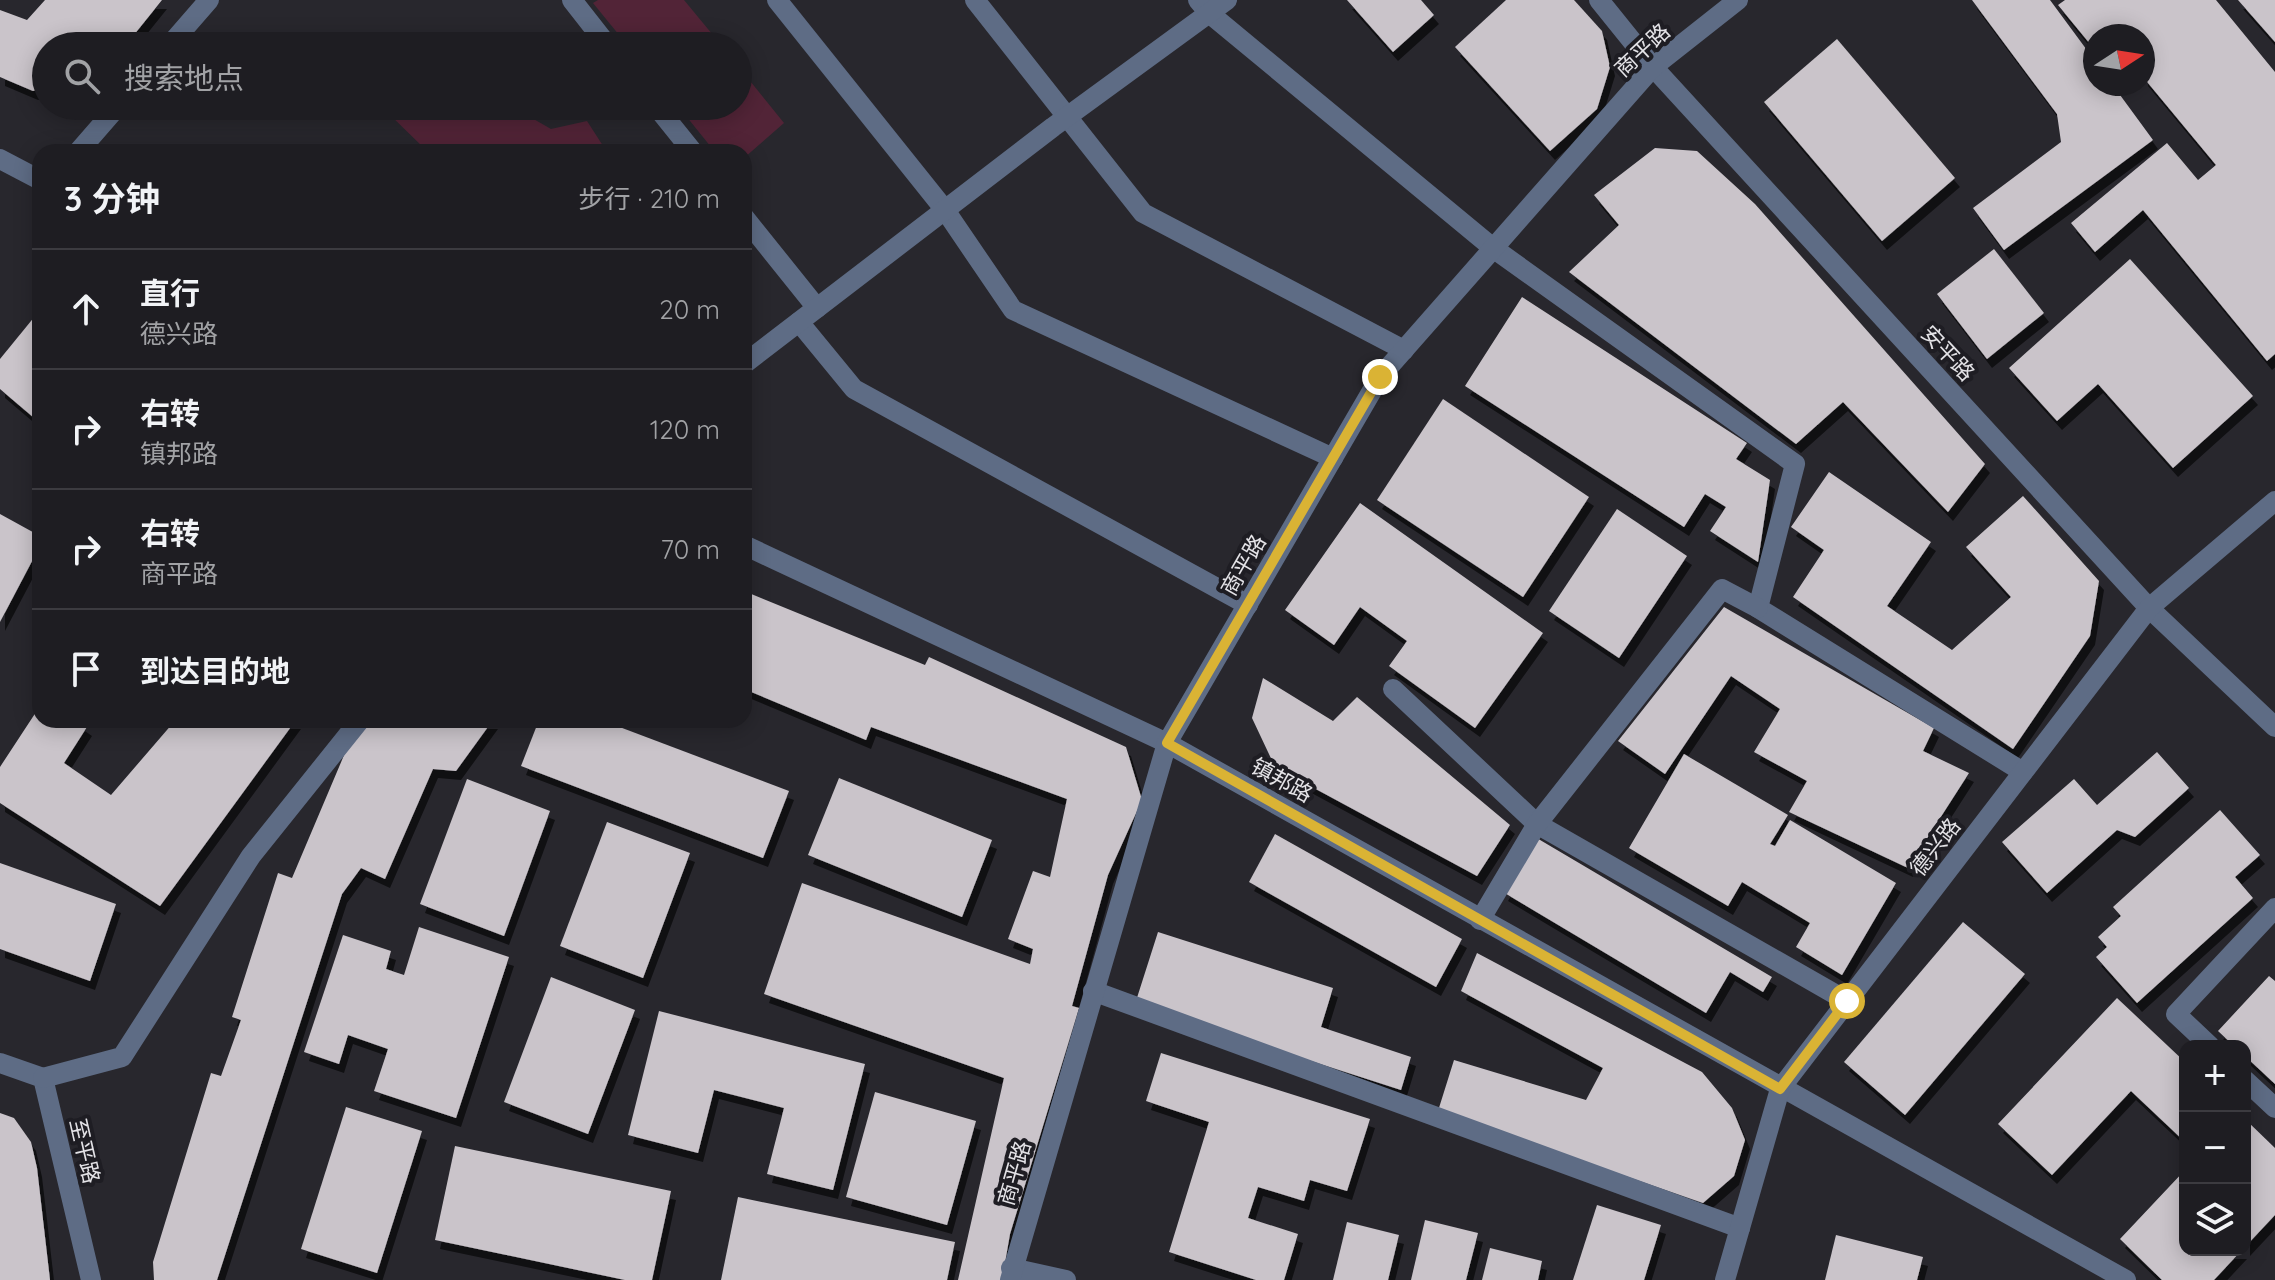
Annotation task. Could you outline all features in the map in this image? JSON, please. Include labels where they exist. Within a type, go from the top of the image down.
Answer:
[{"type":"street","points":[[181,32],[209,0]]},
{"type":"street","points":[[572,0],[597,32]]},
{"type":"street","points":[[777,0],[945,210],[1013,310],[1333,458]]},
{"type":"street","points":[[975,0],[1065,118],[1143,213],[1404,350]]},
{"type":"street","points":[[752,358],[1065,118],[1203,7],[1227,0]]},
{"type":"street","name":"安平路","points":[[1599,0],[1653,67],[2149,608],[2275,727]]},
{"type":"street","name":"商平路","points":[[1010,1274],[1167,743],[1380,377],[1653,67],[1738,0]]},
{"type":"street","points":[[1203,7],[1493,248],[1795,464],[1758,608]]},
{"type":"street","points":[[85,144],[106,120]]},
{"type":"street","points":[[667,120],[687,144]]},
{"type":"street","points":[[0,159],[32,176]]},
{"type":"street","points":[[752,227],[817,308]]},
{"type":"street","points":[[799,322],[854,389],[1248,605]]},
{"type":"street","name":"德兴路","points":[[1725,1280],[1780,1089],[2149,608],[2275,501]]},
{"type":"street","name":"镇邦路","points":[[752,549],[1167,743],[2126,1280]]},
{"type":"street","points":[[1480,920],[1537,824],[1722,589],[1758,608],[2023,772]]},
{"type":"street","points":[[1393,689],[1537,824],[1847,1001]]},
{"type":"street","points":[[0,1063],[43,1078],[122,1057],[251,856],[354,728]]},
{"type":"street","points":[[2204,1040],[2176,1014],[2275,908]]},
{"type":"street","points":[[1093,991],[1740,1228]]},
{"type":"street","name":"至平路","points":[[43,1078],[91,1280]]},
{"type":"street","points":[[2251,1086],[2275,1108]]},
{"type":"street","points":[[1010,1274],[1066,1280]]},
{"type":"shaded area","points":[[598,0],[684,0],[710,32],[617,32],[593,3]]},
{"type":"shaded area","points":[[752,83],[784,123],[752,151],[752,144],[709,144],[689,120],[752,120]]},
{"type":"shaded area","points":[[395,120],[535,120],[551,129],[587,121],[602,144],[420,144]]},
{"type":"building","points":[[45,0],[162,0],[136,32],[32,32],[32,91],[0,77],[0,10],[27,20]]},
{"type":"building","points":[[1347,0],[1421,0],[1434,15],[1393,52]]},
{"type":"building","points":[[1506,0],[1574,0],[1602,31],[1610,67],[1597,109],[1550,151],[1455,47]]},
{"type":"building","points":[[1972,0],[2050,0],[2083,45],[2083,96],[2121,96],[2153,140],[2004,250],[1973,208],[2061,142],[2057,114]]},
{"type":"building","points":[[2065,0],[2216,0],[2275,72],[2275,354],[2267,361],[2143,210],[2095,252],[2071,223],[2167,143],[2198,180],[2216,165],[2155,91],[2155,24],[2083,24],[2083,35],[2058,5]]},
{"type":"building","points":[[2238,0],[2275,0],[2275,42]]},
{"type":"building","points":[[1837,39],[1955,178],[1882,241],[1764,102]]},
{"type":"building","points":[[1655,148],[1697,151],[1755,204],[1985,464],[1948,512],[1843,402],[1796,444],[1569,272],[1619,225],[1594,195]]},
{"type":"building","points":[[1994,249],[2044,313],[1987,359],[1937,294]]},
{"type":"building","points":[[2130,259],[2253,396],[2173,468],[2098,384],[2057,421],[2009,368]]},
{"type":"building","points":[[1522,297],[1747,443],[1736,459],[1770,480],[1758,562],[1710,531],[1726,507],[1705,494],[1684,527],[1465,386]]},
{"type":"building","points":[[32,320],[32,416],[0,389],[0,359]]},
{"type":"building","points":[[1443,399],[1589,497],[1523,597],[1377,500]]},
{"type":"building","points":[[1829,472],[1931,542],[1887,606],[1952,650],[2011,597],[1966,547],[2023,496],[2099,581],[2090,636],[2013,749],[1793,597],[1824,550],[1791,527]]},
{"type":"building","points":[[1360,503],[1543,633],[1475,728],[1389,666],[1407,641],[1360,607],[1334,645],[1285,610]]},
{"type":"building","points":[[1617,509],[1687,556],[1619,658],[1549,611]]},
{"type":"building","points":[[0,514],[32,532],[32,561],[0,622]]},
{"type":"building","points":[[752,594],[925,665],[929,657],[1126,747],[1142,800],[1108,875],[1072,1006],[1079,1008],[1010,1234],[1002,1280],[958,1280],[1004,1078],[764,994],[802,883],[1030,964],[1033,949],[1008,939],[1033,871],[1050,877],[1067,799],[871,727],[866,740],[752,692]]},
{"type":"building","points":[[1724,607],[1934,728],[1923,751],[1969,773],[1908,868],[1789,812],[1807,781],[1754,752],[1780,709],[1731,676],[1665,774],[1618,741]]},
{"type":"building","points":[[1263,678],[1333,721],[1357,697],[1510,825],[1477,876],[1275,767],[1252,718]]},
{"type":"building","points":[[32,718],[32,728],[86,728],[64,763],[111,795],[169,728],[290,728],[160,906],[0,803],[0,767]]},
{"type":"building","points":[[365,728],[487,728],[456,771],[433,769],[385,879],[361,868],[342,894],[217,1280],[154,1280],[153,1262],[211,1073],[221,1076],[241,1020],[232,1017],[278,873],[292,878],[353,734]]},
{"type":"building","points":[[536,728],[622,728],[789,791],[763,858],[521,766]]},
{"type":"building","points":[[2157,752],[2189,788],[2135,837],[2117,830],[2047,893],[2002,842],[2074,779],[2097,805]]},
{"type":"building","points":[[1684,754],[1788,815],[1770,844],[1775,846],[1790,820],[1896,883],[1842,975],[1796,947],[1810,923],[1742,882],[1728,906],[1629,848]]},
{"type":"building","points":[[839,778],[992,840],[962,917],[808,855]]},
{"type":"building","points":[[467,779],[550,811],[504,936],[420,904]]},
{"type":"building","points":[[2220,810],[2260,855],[2235,877],[2253,898],[2137,1003],[2096,957],[2107,947],[2098,937],[2121,916],[2113,907]]},
{"type":"building","points":[[607,822],[690,853],[643,978],[560,946]]},
{"type":"building","points":[[1275,834],[1462,939],[1436,987],[1249,882]]},
{"type":"building","points":[[1535,837],[1772,977],[1763,992],[1730,972],[1706,1013],[1503,892]]},
{"type":"building","points":[[0,863],[116,904],[90,981],[0,949]]},
{"type":"building","points":[[1963,922],[2025,974],[1905,1115],[1844,1062]]},
{"type":"building","points":[[419,927],[509,957],[456,1118],[374,1091],[388,1049],[348,1035],[339,1064],[304,1052],[343,935],[391,951],[386,969],[404,975]]},
{"type":"building","points":[[1158,932],[1333,988],[1321,1027],[1411,1057],[1401,1090],[1135,1004]]},
{"type":"building","points":[[1477,953],[1702,1072],[1732,1108],[1745,1140],[1734,1176],[1703,1203],[1438,1111],[1454,1060],[1586,1100],[1603,1068],[1461,991]]},
{"type":"building","points":[[2269,976],[2275,981],[2275,1084],[2251,1062],[2251,1040],[2228,1040],[2218,1031]]},
{"type":"building","points":[[551,977],[635,1010],[588,1134],[504,1102]]},
{"type":"building","points":[[2117,998],[2179,1056],[2179,1136],[2131,1091],[2052,1175],[1998,1124]]},
{"type":"building","points":[[659,1011],[865,1064],[833,1190],[767,1174],[784,1108],[714,1090],[698,1153],[628,1135]]},
{"type":"building","points":[[1161,1053],[1370,1119],[1347,1191],[1310,1180],[1304,1201],[1258,1187],[1248,1218],[1298,1234],[1284,1280],[1256,1280],[1169,1252],[1209,1122],[1146,1101]]},
{"type":"building","points":[[875,1092],[976,1121],[947,1225],[846,1197]]},
{"type":"building","points":[[346,1107],[422,1131],[377,1273],[301,1249]]},
{"type":"building","points":[[0,1113],[14,1118],[31,1142],[50,1280],[0,1280]]},
{"type":"building","points":[[2251,1125],[2275,1148],[2275,1215],[2251,1241]]},
{"type":"building","points":[[455,1146],[671,1191],[652,1280],[625,1280],[435,1240]]},
{"type":"building","points":[[2179,1176],[2179,1256],[2236,1256],[2214,1280],[2162,1280],[2120,1239]]},
{"type":"building","points":[[738,1197],[955,1242],[947,1280],[721,1280]]},
{"type":"building","points":[[1597,1205],[1661,1225],[1644,1280],[1573,1280]]},
{"type":"building","points":[[1425,1220],[1478,1233],[1466,1280],[1411,1280]]},
{"type":"building","points":[[1347,1222],[1399,1235],[1388,1280],[1333,1280]]},
{"type":"building","points":[[1836,1235],[1923,1257],[1917,1280],[1825,1280]]},
{"type":"building","points":[[1490,1248],[1542,1261],[1538,1280],[1482,1280]]},
{"type":"route","points":[[1380,377],[1167,743],[1780,1089],[1847,1001]]}]
